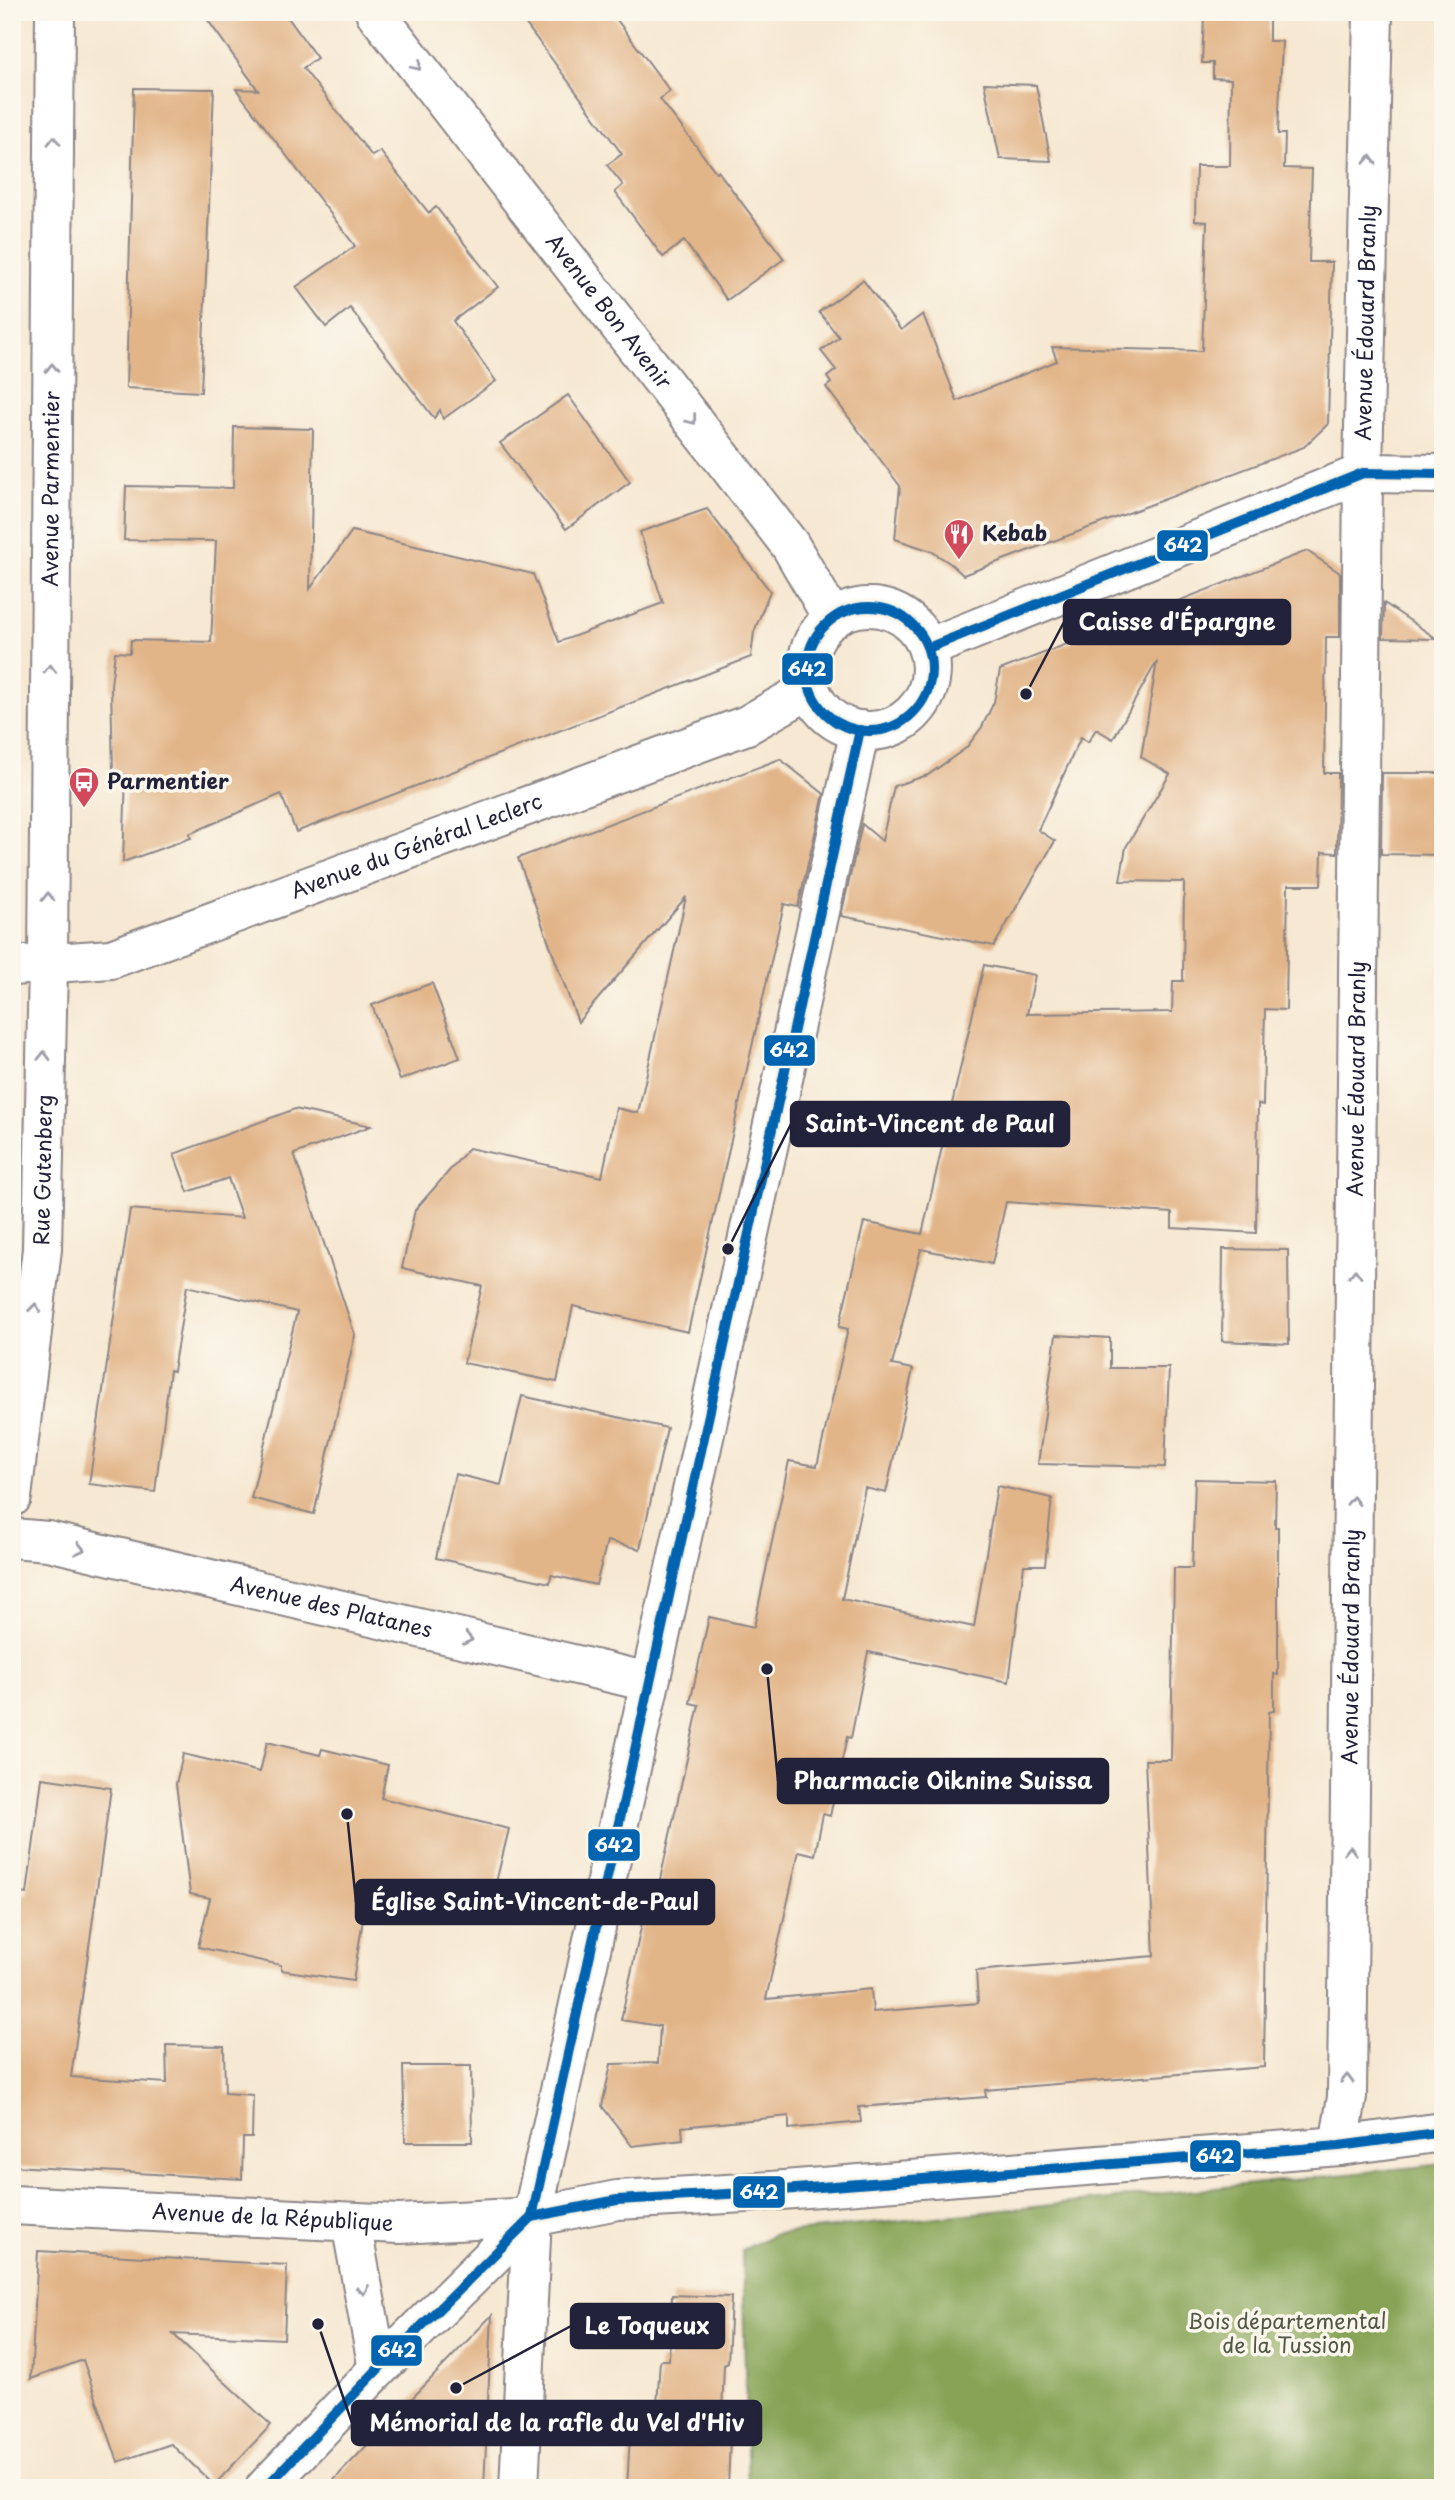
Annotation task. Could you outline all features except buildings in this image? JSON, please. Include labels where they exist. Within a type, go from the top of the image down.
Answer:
[{"type":"street","name":"Avenue Parmentier","points":[[30,965],[55,12]]},
{"type":"street","name":"Avenue Bon Avenir","points":[[375,12],[790,545],[833,619]]},
{"type":"street","name":"Avenue Édouard Branly","points":[[1339,2146],[1347,2097],[1363,473],[1373,12]]},
{"type":"street","points":[[928,648],[1363,473],[1443,474]]},
{"type":"street","points":[[869,606],[888,609],[905,617],[919,631],[928,648],[931,669],[928,690],[918,708],[902,722],[881,730],[860,730],[844,726],[830,717],[818,704],[810,689],[807,670],[810,650],[819,633],[833,619],[850,610],[869,606]]},
{"type":"street","name":"Avenue du Général Leclerc","points":[[30,965],[111,959],[747,725],[810,689]]},
{"type":"street","points":[[519,2488],[532,2217],[860,730]]},
{"type":"street","name":"Rue Gutenberg","points":[[12,1497],[42,1249],[30,965]]},
{"type":"street","name":"Avenue des Platanes","points":[[12,1538],[48,1541],[649,1682]]},
{"type":"street","name":"Avenue de la République","points":[[12,2205],[399,2224],[532,2217],[617,2200],[745,2193],[1339,2146],[1443,2132]]},
{"type":"street","points":[[264,2488],[378,2369],[532,2217]]},
{"type":"street","points":[[351,2222],[378,2369]]},
{"type":"green space","name":"Bois départemental de la Tussion","points":[[1443,2164],[1443,2488],[748,2488],[742,2250],[775,2234]]},
{"type":"transit line","name":"642","points":[[928,648],[1363,473],[1443,474]]},
{"type":"transit line","name":"642","points":[[869,607],[893,612],[913,625],[926,645],[931,669],[926,693],[913,713],[893,726],[869,731],[845,726],[825,713],[812,693],[807,669],[812,645],[825,625],[845,612],[869,607]]},
{"type":"transit line","name":"642","points":[[532,2217],[860,730]]},
{"type":"transit line","name":"642","points":[[532,2217],[617,2200],[745,2193],[1339,2146],[1443,2132]]},
{"type":"transit line","name":"642","points":[[265,2488],[378,2369],[532,2217]]},
{"type":"place","name":"Kebab","points":[[959,561]]},
{"type":"place","name":"Caisse d'Épargne","points":[[1026,694]]},
{"type":"place","name":"Parmentier","points":[[84,809]]},
{"type":"place","name":"Saint-Vincent de Paul","points":[[728,1249]]},
{"type":"place","name":"Pharmacie Oiknine Suissa","points":[[767,1669]]},
{"type":"place","name":"Église Saint-Vincent-de-Paul","points":[[347,1814]]},
{"type":"place","name":"Mémorial de la rafle du Vel d'Hiv","points":[[318,2324]]},
{"type":"place","name":"Le Toqueux","points":[[456,2388]]}]
